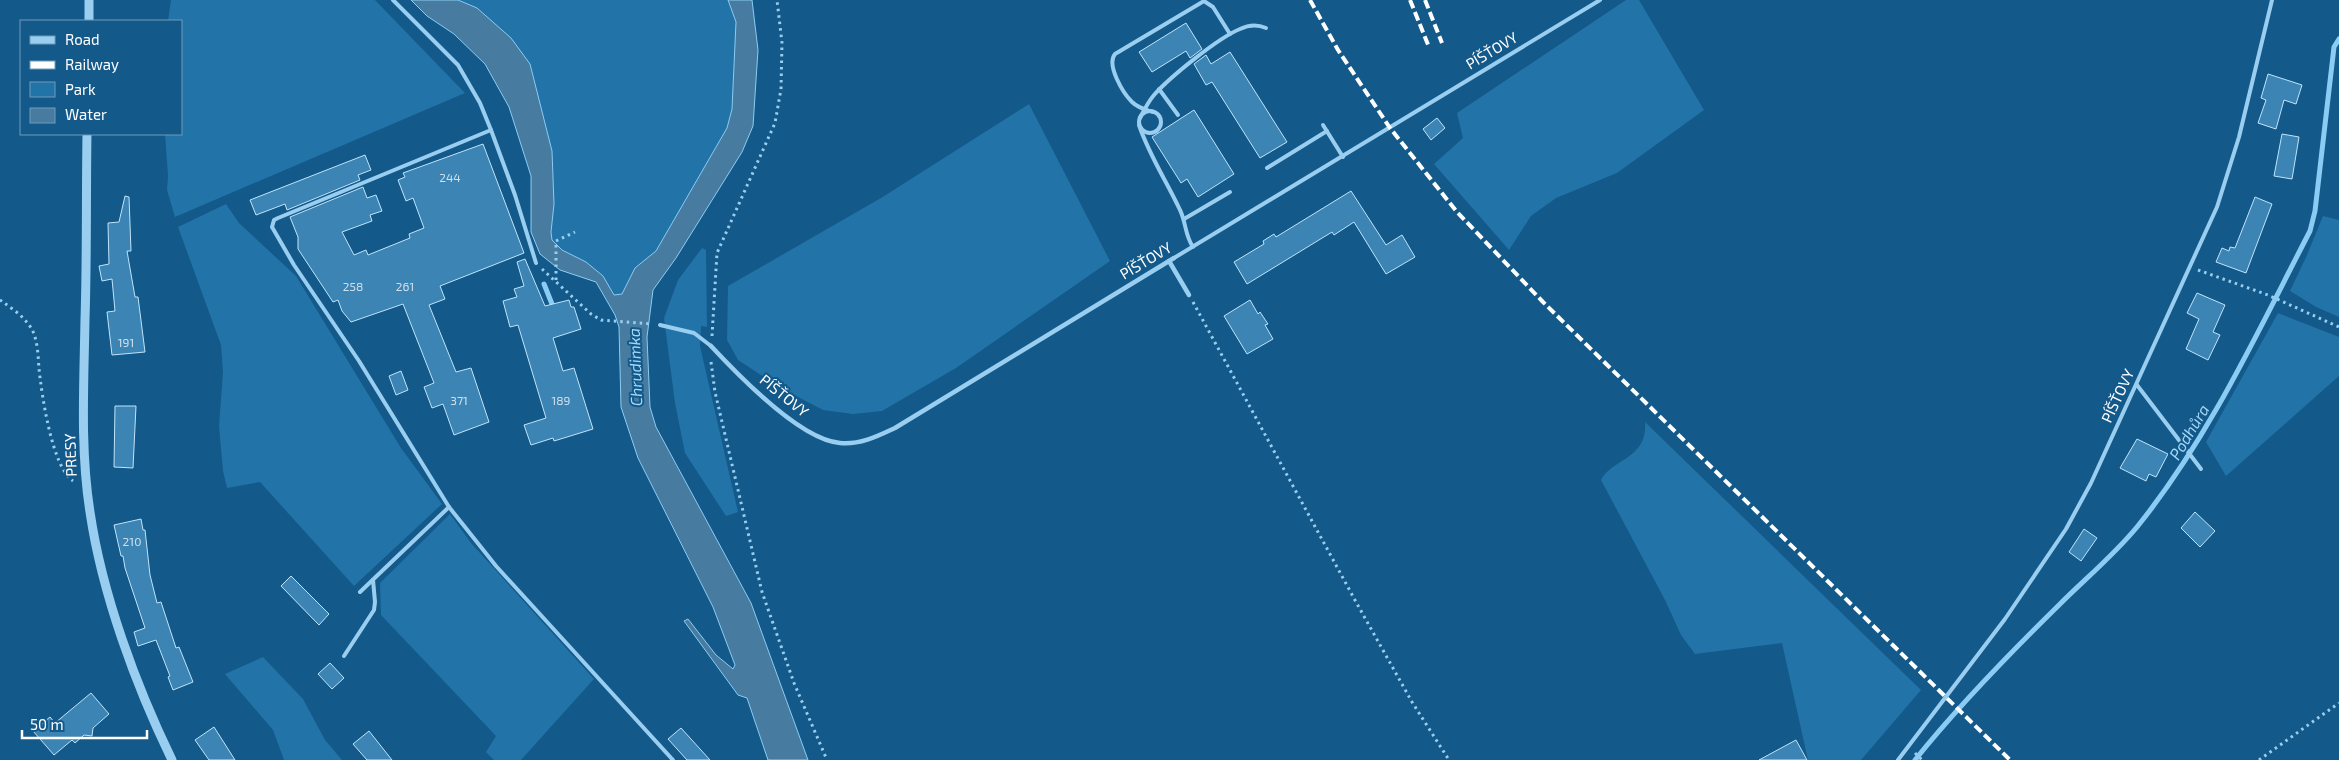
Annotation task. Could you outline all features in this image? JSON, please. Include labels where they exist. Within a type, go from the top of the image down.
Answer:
[{"type":"street","points":[[88,0],[89,20]]},
{"type":"street","name":"PRESY","points":[[87,135],[83,385],[86,483],[98,553],[122,636],[143,697],[172,760]]},
{"type":"street","points":[[1172,260],[1189,295]]},
{"type":"street","name":"PÍŠŤOVY","points":[[711,346],[766,399],[814,436],[830,442],[852,443],[871,439],[895,428],[1172,260]]},
{"type":"lane","points":[[393,0],[458,65],[480,103],[515,195],[536,263]]},
{"type":"lane","name":"PÍŠŤOVY","points":[[1172,260],[1600,0]]},
{"type":"lane","name":"PÍŠŤOVY","points":[[1898,760],[2006,619],[2061,537],[2091,483],[2217,207],[2239,137],[2272,0]]},
{"type":"lane","points":[[1140,125],[1148,133],[1158,130],[1160,119],[1154,112],[1132,102],[1113,72],[1111,60],[1115,54],[1204,1],[1213,7],[1230,34]]},
{"type":"lane","points":[[1193,247],[1188,238],[1184,219],[1140,125],[1140,118],[1144,109],[1159,89],[1216,42],[1248,26],[1256,25],[1266,28]]},
{"type":"lane","points":[[1159,89],[1178,115]]},
{"type":"lane","points":[[1140,118],[1147,112],[1154,112]]},
{"type":"lane","points":[[1323,125],[1343,157]]},
{"type":"lane","points":[[491,130],[278,218],[272,224],[272,227],[287,254],[359,361],[449,507],[503,573],[673,760]]},
{"type":"lane","points":[[1267,168],[1326,131]]},
{"type":"lane","points":[[1184,219],[1230,192]]},
{"type":"lane","points":[[660,324],[694,334],[711,346]]},
{"type":"lane","points":[[2137,385],[2202,469]]},
{"type":"lane","points":[[360,592],[449,507]]},
{"type":"lane","points":[[344,656],[374,610],[373,580]]},
{"type":"path","points":[[777,0],[782,43],[780,89],[775,123],[717,252],[711,346],[715,392],[762,592],[794,683],[827,760]]},
{"type":"path","points":[[556,281],[554,269],[556,241],[575,232]]},
{"type":"path","points":[[536,263],[591,314],[601,320],[660,324]]},
{"type":"path","points":[[2190,268],[2268,295],[2339,326]]},
{"type":"path","points":[[1189,295],[1356,602],[1412,702],[1448,760]]},
{"type":"path","points":[[0,300],[30,326],[36,347],[49,428],[60,465],[73,481],[86,483]]},
{"type":"path","points":[[2259,760],[2339,703]]},
{"type":"path","points":[[1913,751],[1922,760]]},
{"type":"green space","points":[[171,0],[375,0],[465,93],[175,217],[167,190],[165,135],[182,135],[182,20],[168,20]]},
{"type":"green space","points":[[458,0],[728,0],[736,22],[732,109],[727,128],[656,251],[635,268],[622,294],[614,295],[603,276],[586,262],[562,250],[552,240],[554,204],[552,151],[477,8]]},
{"type":"green space","points":[[1626,0],[1639,0],[1704,110],[1617,173],[1556,198],[1531,216],[1509,250],[1434,164],[1463,138],[1457,113]]},
{"type":"green space","points":[[1029,104],[1110,261],[956,368],[882,411],[853,414],[823,410],[779,387],[738,360],[727,340],[728,286],[881,198]]},
{"type":"green space","points":[[226,204],[239,223],[296,276],[401,448],[442,504],[354,586],[260,482],[227,488],[223,471],[219,426],[223,372],[221,345],[178,227]]},
{"type":"green space","points":[[2323,216],[2339,220],[2339,317],[2316,307],[2290,291]]},
{"type":"green space","points":[[702,248],[706,250],[707,327],[701,326],[700,346],[738,512],[726,516],[685,453],[675,403],[664,318],[678,280]]},
{"type":"green space","points":[[2278,313],[2339,337],[2339,376],[2226,476],[2206,442]]},
{"type":"green space","points":[[1645,422],[1921,690],[1861,760],[1808,760],[1782,643],[1695,654],[1681,635],[1665,600],[1601,480],[1606,473],[1628,457],[1641,444]]},
{"type":"green space","points":[[450,514],[471,543],[594,679],[521,760],[494,760],[486,752],[496,736],[381,615],[380,583]]},
{"type":"green space","points":[[263,657],[303,699],[325,740],[342,760],[284,760],[273,730],[225,674]]},
{"type":"water","name":"Chrudimka","points":[[411,0],[458,0],[477,8],[511,38],[530,64],[552,151],[554,204],[552,240],[562,250],[586,262],[603,276],[614,295],[622,294],[635,268],[656,251],[727,128],[732,109],[736,22],[728,0],[752,0],[758,50],[753,126],[742,152],[676,258],[653,290],[647,337],[650,407],[656,427],[751,603],[808,760],[768,760],[747,698],[738,695],[684,621],[688,619],[716,655],[733,669],[735,665],[713,607],[638,458],[621,407],[619,327],[615,315],[596,282],[560,270],[540,254],[531,232],[531,176],[509,107],[485,64],[454,34],[427,16]]},
{"type":"building","points":[[1186,23],[1202,49],[1190,58],[1186,51],[1152,72],[1139,52]]},
{"type":"building","points":[[1230,52],[1287,142],[1260,158],[1212,82],[1206,85],[1194,64],[1206,55],[1211,64]]},
{"type":"building","points":[[2268,74],[2302,85],[2296,104],[2284,100],[2276,129],[2258,123],[2266,100],[2261,98]]},
{"type":"building","points":[[1194,110],[1234,174],[1198,197],[1187,179],[1181,183],[1152,137]]},
{"type":"building","points":[[1437,118],[1445,128],[1431,140],[1423,129]]},
{"type":"building","points":[[2282,134],[2299,137],[2292,179],[2274,176]]},
{"type":"building","points":[[483,144],[524,253],[440,286],[445,299],[429,305],[456,372],[471,368],[489,422],[454,435],[443,404],[432,408],[424,387],[434,383],[403,304],[351,322],[342,311],[338,300],[333,302],[298,249],[298,237],[290,217],[363,187],[367,198],[376,195],[382,211],[370,215],[372,221],[342,232],[354,255],[366,250],[368,255],[410,238],[409,234],[424,228],[413,198],[406,201],[398,180],[405,177],[403,173]]},
{"type":"building","points":[[365,155],[371,170],[358,175],[360,180],[287,210],[285,204],[256,215],[250,200]]},
{"type":"building","points":[[1351,191],[1386,245],[1402,235],[1415,257],[1386,274],[1354,222],[1334,235],[1332,232],[1247,284],[1234,262],[1264,244],[1263,241],[1274,234],[1276,237]]},
{"type":"building","points":[[125,196],[129,197],[131,251],[127,251],[135,297],[138,297],[145,352],[112,355],[107,312],[115,311],[112,279],[102,281],[99,266],[109,264],[108,223],[119,222]]},
{"type":"building","points":[[2255,197],[2272,204],[2246,273],[2216,262],[2222,248],[2229,251],[2230,247],[2235,248]]},
{"type":"building","points":[[525,259],[545,306],[569,300],[571,307],[574,307],[581,329],[553,338],[563,371],[574,368],[593,429],[554,441],[553,438],[531,445],[524,425],[546,418],[518,325],[510,327],[503,301],[517,297],[514,289],[524,286],[517,262]]},
{"type":"building","points":[[2197,293],[2225,305],[2213,332],[2220,335],[2208,360],[2186,349],[2199,319],[2187,313]]},
{"type":"building","points":[[1250,300],[1258,314],[1260,312],[1268,324],[1265,325],[1273,339],[1247,354],[1224,316]]},
{"type":"building","points":[[401,371],[408,390],[396,395],[389,376]]},
{"type":"building","points":[[115,406],[136,406],[133,468],[114,467]]},
{"type":"building","points":[[2137,439],[2168,454],[2156,477],[2149,474],[2146,481],[2120,468]]},
{"type":"building","points":[[2195,512],[2215,531],[2200,547],[2181,528]]},
{"type":"building","points":[[141,519],[143,530],[145,530],[150,575],[157,603],[161,602],[176,648],[179,647],[193,682],[173,690],[168,677],[170,676],[156,640],[138,646],[134,632],[145,628],[125,568],[123,556],[121,556],[114,525]]},
{"type":"building","points":[[2084,529],[2097,538],[2081,561],[2069,552]]},
{"type":"building","points":[[291,576],[329,614],[319,625],[281,586]]},
{"type":"building","points":[[330,663],[344,678],[332,689],[318,674]]},
{"type":"building","points":[[91,693],[109,714],[93,728],[92,736],[84,735],[75,743],[72,740],[54,755],[33,731],[50,717],[55,723]]},
{"type":"building","points":[[214,727],[235,760],[209,760],[195,740]]},
{"type":"building","points":[[681,728],[710,760],[687,760],[668,739]]},
{"type":"building","points":[[369,731],[392,760],[367,760],[353,744]]},
{"type":"building","points":[[1796,740],[1807,760],[1759,760]]},
{"type":"waterway","name":"Podhůra","points":[[1915,760],[1949,719],[2003,661],[2137,527],[2187,458],[2231,384],[2310,231],[2315,211],[2334,47],[2339,39]]},
{"type":"waterway","points":[[544,284],[552,304]]},
{"type":"railway","points":[[1310,0],[1338,50],[1390,128],[1457,212],[1543,302],[2010,760]]},
{"type":"railway","points":[[1410,0],[1429,47]]},
{"type":"railway","points":[[1425,0],[1442,43]]}]
